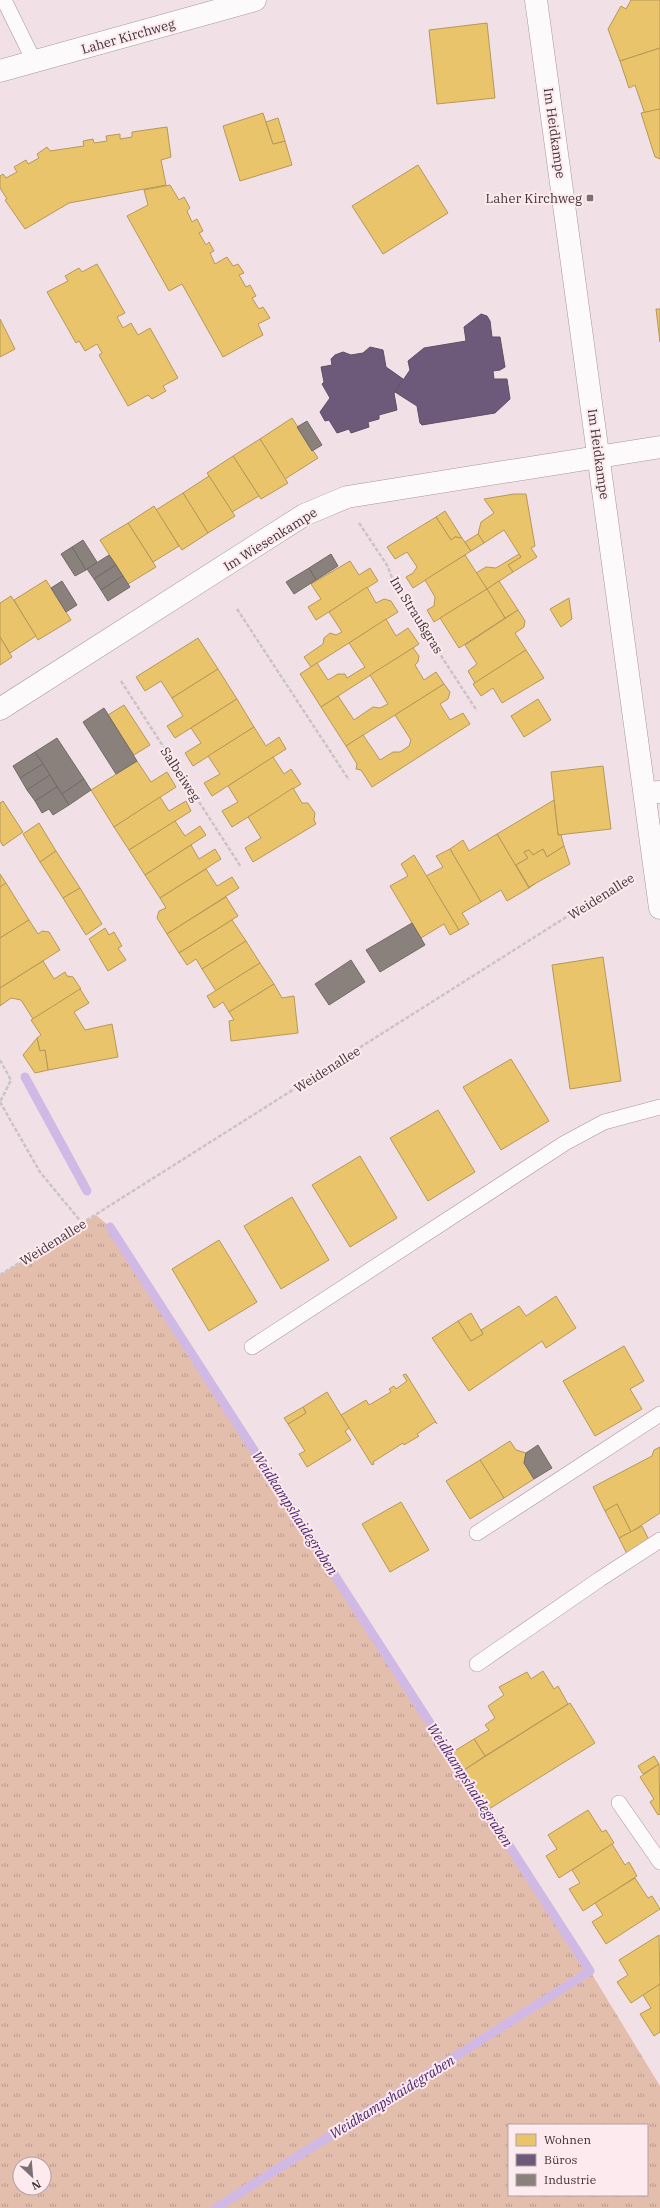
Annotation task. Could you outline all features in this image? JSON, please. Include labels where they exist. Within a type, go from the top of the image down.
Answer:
[{"type":"street","name":"Laher Kirchweg","points":[[0,71],[35,63],[255,0]]},
{"type":"street","name":"Im Heidkampe","points":[[536,0],[599,458],[652,792],[654,862],[660,908]]},
{"type":"street","name":"Im Wiesenkampe","points":[[0,709],[304,515],[347,497],[599,458],[660,447]]},
{"type":"lane","points":[[4,0],[35,63]]},
{"type":"lane","points":[[252,1347],[565,1143],[604,1122],[660,1106]]},
{"type":"lane","points":[[478,1533],[660,1414]]},
{"type":"lane","points":[[477,1664],[600,1579],[660,1540]]},
{"type":"lane","points":[[619,1803],[660,1862]]},
{"type":"path","name":"Im Straußgras","points":[[347,497],[359,523],[387,565],[395,585],[478,711]]},
{"type":"path","points":[[237,609],[349,780]]},
{"type":"path","name":"Salbeiweg","points":[[121,681],[241,867]]},
{"type":"path","name":"Weidenallee","points":[[0,1276],[654,862]]},
{"type":"path","points":[[0,1060],[11,1080],[0,1102],[40,1172],[82,1224]]},
{"type":"green space","points":[[96,1215],[110,1227],[590,1971],[660,2086],[660,2208],[0,2208],[0,1275]]},
{"type":"building: Wohnen","points":[[631,0],[660,0],[660,48],[620,61],[608,29],[621,6],[626,9]]},
{"type":"building: Wohnen","points":[[487,23],[495,98],[437,104],[429,30]]},
{"type":"building: Wohnen","points":[[660,48],[660,109],[645,114],[635,85],[629,88],[620,61]]},
{"type":"building: Wohnen","points":[[660,109],[660,159],[655,157],[641,113]]},
{"type":"building: Wohnen","points":[[263,113],[273,144],[285,141],[292,165],[240,181],[223,126]]},
{"type":"building: Wohnen","points":[[278,118],[285,141],[273,144],[266,122]]},
{"type":"building: Wohnen","points":[[167,127],[171,157],[161,160],[166,185],[69,203],[25,229],[5,200],[7,199],[0,188],[0,176],[3,174],[6,178],[17,172],[14,167],[26,160],[28,164],[39,158],[37,154],[47,147],[50,151],[84,146],[83,141],[93,139],[94,143],[107,141],[106,136],[120,134],[120,139],[132,137],[132,132]]},
{"type":"building: Wohnen","points":[[418,165],[448,213],[383,254],[352,206]]},
{"type":"building: Wohnen","points":[[170,185],[179,200],[184,197],[190,208],[187,211],[192,222],[197,219],[203,231],[199,233],[206,245],[209,242],[214,251],[210,253],[215,264],[227,257],[233,266],[238,264],[244,273],[239,275],[246,287],[250,285],[256,296],[252,298],[259,309],[263,307],[270,318],[258,324],[263,335],[223,357],[182,284],[169,291],[127,216],[148,205],[144,190]]},
{"type":"building: Wohnen","points":[[97,264],[125,313],[117,317],[123,328],[131,323],[138,335],[150,328],[178,378],[163,386],[166,391],[152,399],[148,395],[128,406],[99,355],[102,353],[97,344],[85,351],[79,341],[76,343],[47,292],[68,281],[65,276],[79,268],[82,272]]},
{"type":"building: Wohnen","points":[[656,309],[660,309],[660,342]]},
{"type":"building: Wohnen","points":[[0,319],[15,349],[0,357]]},
{"type":"building: Wohnen","points":[[292,418],[318,458],[285,479],[260,439]]},
{"type":"building: Wohnen","points":[[260,439],[288,483],[261,499],[233,456]]},
{"type":"building: Wohnen","points":[[233,456],[259,496],[232,512],[207,473]]},
{"type":"building: Wohnen","points":[[209,476],[235,516],[208,533],[183,493]]},
{"type":"building: Wohnen","points":[[183,493],[208,533],[182,550],[156,510]]},
{"type":"building: Wohnen","points":[[514,494],[526,494],[535,546],[531,548],[537,557],[513,572],[508,565],[521,557],[504,530],[484,543],[478,534],[481,522],[494,513],[484,499]]},
{"type":"building: Wohnen","points":[[154,506],[179,546],[153,562],[128,523]]},
{"type":"building: Wohnen","points":[[445,511],[462,538],[455,537],[451,540],[436,517]]},
{"type":"building: Wohnen","points":[[436,517],[451,540],[455,537],[462,538],[471,551],[413,588],[406,577],[413,573],[417,567],[407,552],[395,559],[387,547]]},
{"type":"building: Wohnen","points":[[128,523],[156,567],[128,584],[100,540]]},
{"type":"building: Wohnen","points":[[478,534],[484,543],[471,551],[465,542]]},
{"type":"building: Wohnen","points":[[519,554],[521,557],[508,565],[513,572],[487,589],[476,573],[486,567],[496,568]]},
{"type":"building: Wohnen","points":[[465,555],[487,589],[434,622],[427,610],[434,606],[435,597],[425,580]]},
{"type":"building: Wohnen","points":[[350,561],[359,575],[370,568],[378,581],[316,620],[308,607],[321,599],[311,584]]},
{"type":"building: Wohnen","points":[[46,580],[71,620],[38,640],[14,600]]},
{"type":"building: Wohnen","points":[[499,581],[518,610],[505,618],[487,589]]},
{"type":"building: Wohnen","points":[[367,587],[376,603],[384,599],[391,601],[398,612],[311,667],[304,657],[323,644],[324,638],[330,633],[336,635],[342,632],[329,612]]},
{"type":"building: Wohnen","points":[[487,589],[505,618],[459,648],[440,618]]},
{"type":"building: Wohnen","points":[[11,596],[36,636],[10,653],[0,637],[0,603]]},
{"type":"building: Wohnen","points":[[569,598],[572,619],[561,627],[550,609]]},
{"type":"building: Wohnen","points":[[518,610],[525,621],[524,627],[515,633],[526,650],[475,683],[468,671],[477,664],[465,645]]},
{"type":"building: Wohnen","points":[[386,619],[396,636],[408,628],[419,644],[321,707],[300,674],[317,663],[328,680],[338,674],[345,674],[347,678],[365,667],[349,643]]},
{"type":"building: Wohnen","points":[[0,637],[12,657],[0,665]]},
{"type":"building: Wohnen","points":[[198,638],[218,669],[172,698],[161,681],[145,691],[136,677]]},
{"type":"building: Wohnen","points":[[413,648],[419,656],[418,662],[415,665],[424,680],[436,672],[444,684],[346,746],[321,707],[338,696],[354,720],[373,707],[380,708],[388,704],[370,675]]},
{"type":"building: Wohnen","points":[[526,650],[544,678],[502,703],[493,688],[481,696],[473,684]]},
{"type":"building: Wohnen","points":[[218,669],[237,699],[175,738],[167,726],[183,716],[172,698]]},
{"type":"building: Wohnen","points":[[444,684],[450,692],[448,699],[440,704],[450,720],[463,713],[470,724],[372,787],[361,770],[356,769],[357,764],[346,746],[363,735],[380,760],[393,752],[400,752],[409,746],[411,740],[395,715]]},
{"type":"building: Wohnen","points":[[237,699],[254,727],[193,766],[185,753],[201,743],[191,728]]},
{"type":"building: Wohnen","points":[[538,699],[551,720],[524,737],[511,716]]},
{"type":"building: Wohnen","points":[[124,705],[150,745],[134,755],[108,715]]},
{"type":"building: Wohnen","points":[[254,727],[266,746],[279,737],[286,749],[212,796],[204,783],[220,774],[208,756]]},
{"type":"building: Wohnen","points":[[273,757],[284,774],[291,769],[301,784],[232,827],[222,811],[238,802],[228,786]]},
{"type":"building: Wohnen","points":[[137,761],[151,782],[167,772],[176,787],[114,827],[91,790]]},
{"type":"building: Wohnen","points":[[603,766],[611,829],[558,835],[551,772]]},
{"type":"building: Wohnen","points":[[293,788],[302,803],[308,803],[315,813],[314,820],[316,824],[253,862],[245,848],[261,838],[248,817]]},
{"type":"building: Wohnen","points":[[160,797],[169,811],[186,801],[191,811],[129,850],[114,827]]},
{"type":"building: Wohnen","points":[[554,800],[558,835],[561,835],[564,846],[547,857],[543,849],[533,855],[529,850],[524,852],[528,858],[516,865],[529,887],[536,883],[529,888],[497,834]]},
{"type":"building: Wohnen","points":[[3,801],[23,832],[3,846],[0,841],[0,803]]},
{"type":"building: Wohnen","points":[[175,821],[185,836],[200,826],[206,835],[145,875],[129,850]]},
{"type":"building: Wohnen","points":[[39,823],[56,851],[40,862],[23,834]]},
{"type":"building: Wohnen","points":[[497,834],[529,888],[507,901],[501,890],[481,902],[450,849],[463,840],[469,851]]},
{"type":"building: Wohnen","points":[[191,845],[199,859],[215,849],[221,859],[160,898],[145,875]]},
{"type":"building: Wohnen","points":[[564,846],[570,864],[529,887],[516,865],[528,858],[524,852],[529,850],[533,855],[543,849],[547,857]]},
{"type":"building: Wohnen","points":[[450,849],[481,902],[462,913],[469,924],[459,930],[426,876],[443,867],[436,856]]},
{"type":"building: Wohnen","points":[[56,851],[80,888],[63,898],[40,862]]},
{"type":"building: Wohnen","points":[[414,855],[459,930],[450,935],[444,924],[421,938],[390,886],[408,876],[401,864]]},
{"type":"building: Wohnen","points":[[206,869],[217,886],[232,877],[239,888],[167,934],[157,918],[159,911],[166,908],[160,898]]},
{"type":"building: Wohnen","points":[[0,874],[6,883],[0,887]]},
{"type":"building: Wohnen","points":[[6,883],[29,920],[0,938],[0,887]]},
{"type":"building: Wohnen","points":[[80,888],[102,924],[86,935],[63,898]]},
{"type":"building: Wohnen","points":[[226,897],[238,916],[179,953],[167,934]]},
{"type":"building: Wohnen","points":[[29,920],[38,934],[42,931],[49,932],[60,950],[0,988],[0,938]]},
{"type":"building: Wohnen","points":[[232,920],[246,941],[202,969],[196,959],[187,965],[179,953]]},
{"type":"building: Wohnen","points":[[105,928],[109,935],[114,932],[122,946],[118,948],[126,960],[108,971],[89,939]]},
{"type":"building: Wohnen","points":[[246,941],[260,963],[216,991],[202,969]]},
{"type":"building: Wohnen","points":[[603,957],[621,1081],[570,1089],[552,965]]},
{"type":"building: Wohnen","points":[[43,961],[54,979],[65,972],[67,976],[73,977],[81,989],[33,1019],[21,1000],[11,998],[0,1006],[0,988]]},
{"type":"building: Wohnen","points":[[260,963],[274,984],[229,1012],[223,1002],[214,1008],[207,996]]},
{"type":"building: Wohnen","points":[[274,984],[282,998],[294,996],[298,1033],[231,1041],[229,1021],[234,1020],[229,1012]]},
{"type":"building: Wohnen","points":[[80,989],[89,1003],[74,1012],[85,1030],[112,1024],[118,1057],[48,1070],[45,1050],[40,1051],[37,1038],[41,1035],[31,1020]]},
{"type":"building: Wohnen","points":[[37,1038],[40,1051],[45,1050],[48,1070],[35,1073],[23,1055]]},
{"type":"building: Wohnen","points":[[511,1059],[549,1121],[501,1150],[463,1087]]},
{"type":"building: Wohnen","points":[[438,1110],[475,1172],[428,1201],[390,1138]]},
{"type":"building: Wohnen","points":[[360,1156],[397,1218],[350,1247],[312,1185]]},
{"type":"building: Wohnen","points":[[292,1197],[329,1260],[281,1289],[244,1226]]},
{"type":"building: Wohnen","points":[[219,1240],[257,1302],[209,1331],[172,1269]]},
{"type":"building: Wohnen","points":[[556,1296],[576,1328],[546,1348],[542,1341],[469,1391],[432,1338],[458,1321],[471,1341],[483,1334],[481,1330],[519,1306],[526,1316]]},
{"type":"building: Wohnen","points":[[471,1313],[483,1334],[471,1341],[458,1321]]},
{"type":"building: Wohnen","points":[[624,1346],[644,1381],[630,1389],[642,1409],[595,1436],[563,1381]]},
{"type":"building: Wohnen","points":[[406,1374],[437,1424],[435,1422],[417,1434],[419,1436],[404,1445],[403,1443],[373,1462],[374,1464],[372,1465],[341,1415],[366,1400],[369,1405],[391,1392],[389,1389],[394,1386],[396,1389],[407,1381],[403,1375]]},
{"type":"building: Wohnen","points":[[327,1392],[349,1428],[345,1431],[351,1440],[307,1467],[299,1454],[305,1451],[288,1424],[306,1413],[303,1407]]},
{"type":"building: Wohnen","points":[[303,1407],[306,1413],[288,1424],[284,1418]]},
{"type":"building: Wohnen","points":[[510,1441],[516,1450],[526,1453],[524,1463],[534,1479],[504,1498],[480,1460]]},
{"type":"building: Wohnen","points":[[660,1447],[660,1513],[631,1532],[617,1504],[605,1511],[593,1487],[652,1456],[654,1450]]},
{"type":"building: Wohnen","points":[[480,1460],[504,1498],[470,1519],[446,1481]]},
{"type":"building: Wohnen","points":[[401,1502],[429,1550],[390,1572],[362,1524]]},
{"type":"building: Wohnen","points":[[617,1504],[631,1532],[619,1538],[605,1511]]},
{"type":"building: Wohnen","points":[[642,1526],[649,1540],[627,1554],[619,1538]]},
{"type":"building: Wohnen","points":[[543,1671],[554,1689],[558,1686],[568,1704],[485,1756],[474,1739],[489,1730],[485,1725],[495,1718],[488,1706],[504,1695],[499,1687],[527,1672],[531,1679]]},
{"type":"building: Wohnen","points":[[570,1703],[595,1743],[489,1809],[464,1770]]},
{"type":"building: Wohnen","points":[[474,1739],[485,1756],[464,1770],[453,1752]]},
{"type":"building: Wohnen","points":[[654,1756],[659,1764],[643,1774],[638,1766]]},
{"type":"building: Wohnen","points":[[659,1764],[660,1814],[658,1815],[650,1802],[654,1799],[640,1777]]},
{"type":"building: Wohnen","points":[[588,1810],[602,1832],[606,1830],[614,1843],[559,1878],[546,1856],[557,1849],[548,1835]]},
{"type":"building: Wohnen","points":[[612,1844],[625,1865],[629,1862],[637,1876],[583,1911],[569,1889],[580,1883],[572,1870]]},
{"type":"building: Wohnen","points":[[635,1878],[648,1898],[652,1896],[660,1909],[606,1944],[592,1922],[603,1915],[595,1903]]},
{"type":"building: Wohnen","points":[[659,1935],[660,1984],[631,2003],[617,1982],[628,1975],[619,1960]]},
{"type":"building: Wohnen","points":[[660,1984],[660,2032],[654,2036],[640,2014],[651,2008],[643,1995]]},
{"type":"building: Büros","points":[[481,314],[487,316],[490,321],[492,337],[500,337],[505,367],[500,370],[493,371],[494,379],[507,379],[510,399],[495,413],[422,425],[420,423],[417,406],[395,392],[410,370],[408,361],[424,348],[466,341],[464,327]]},
{"type":"building: Büros","points":[[370,347],[383,350],[386,367],[403,379],[394,393],[397,410],[379,415],[379,419],[368,422],[369,427],[351,433],[349,429],[337,433],[329,420],[325,421],[320,412],[330,398],[322,384],[324,382],[321,367],[332,365],[331,359],[335,355],[343,352],[351,355],[363,353]]},
{"type":"building: Industrie","points":[[307,421],[322,445],[312,451],[297,427]]},
{"type":"building: Industrie","points":[[83,540],[97,562],[86,570],[72,547]]},
{"type":"building: Industrie","points":[[72,547],[86,570],[75,576],[61,554]]},
{"type":"building: Industrie","points":[[331,554],[338,566],[316,580],[309,568]]},
{"type":"building: Industrie","points":[[109,555],[116,565],[94,579],[87,569]]},
{"type":"building: Industrie","points":[[116,565],[123,576],[101,590],[94,579]]},
{"type":"building: Industrie","points":[[309,568],[316,580],[294,594],[286,582]]},
{"type":"building: Industrie","points":[[123,576],[130,587],[108,601],[101,590]]},
{"type":"building: Industrie","points":[[62,581],[77,605],[66,612],[51,588]]},
{"type":"building: Industrie","points":[[104,708],[137,761],[116,774],[83,722]]},
{"type":"building: Industrie","points":[[57,738],[84,779],[62,794],[35,752]]},
{"type":"building: Industrie","points":[[35,752],[43,764],[20,778],[13,766]]},
{"type":"building: Industrie","points":[[43,764],[50,775],[27,790],[20,778]]},
{"type":"building: Industrie","points":[[50,775],[57,787],[35,801],[27,790]]},
{"type":"building: Industrie","points":[[84,779],[91,790],[69,805],[62,794]]},
{"type":"building: Industrie","points":[[57,787],[69,805],[53,815],[49,809],[42,813],[35,801]]},
{"type":"building: Industrie","points":[[412,923],[425,945],[380,972],[366,950]]},
{"type":"building: Industrie","points":[[351,960],[365,982],[329,1005],[315,984]]},
{"type":"building: Industrie","points":[[538,1445],[552,1468],[534,1479],[524,1463],[526,1453]]},
{"type":"waterway","name":"Weidkampshaidegraben","points":[[25,1077],[87,1191]]},
{"type":"waterway","name":"Weidkampshaidegraben","points":[[110,1227],[590,1971],[216,2208]]},
{"type":"place","name":"Laher Kirchweg","points":[[590,198]]}]
